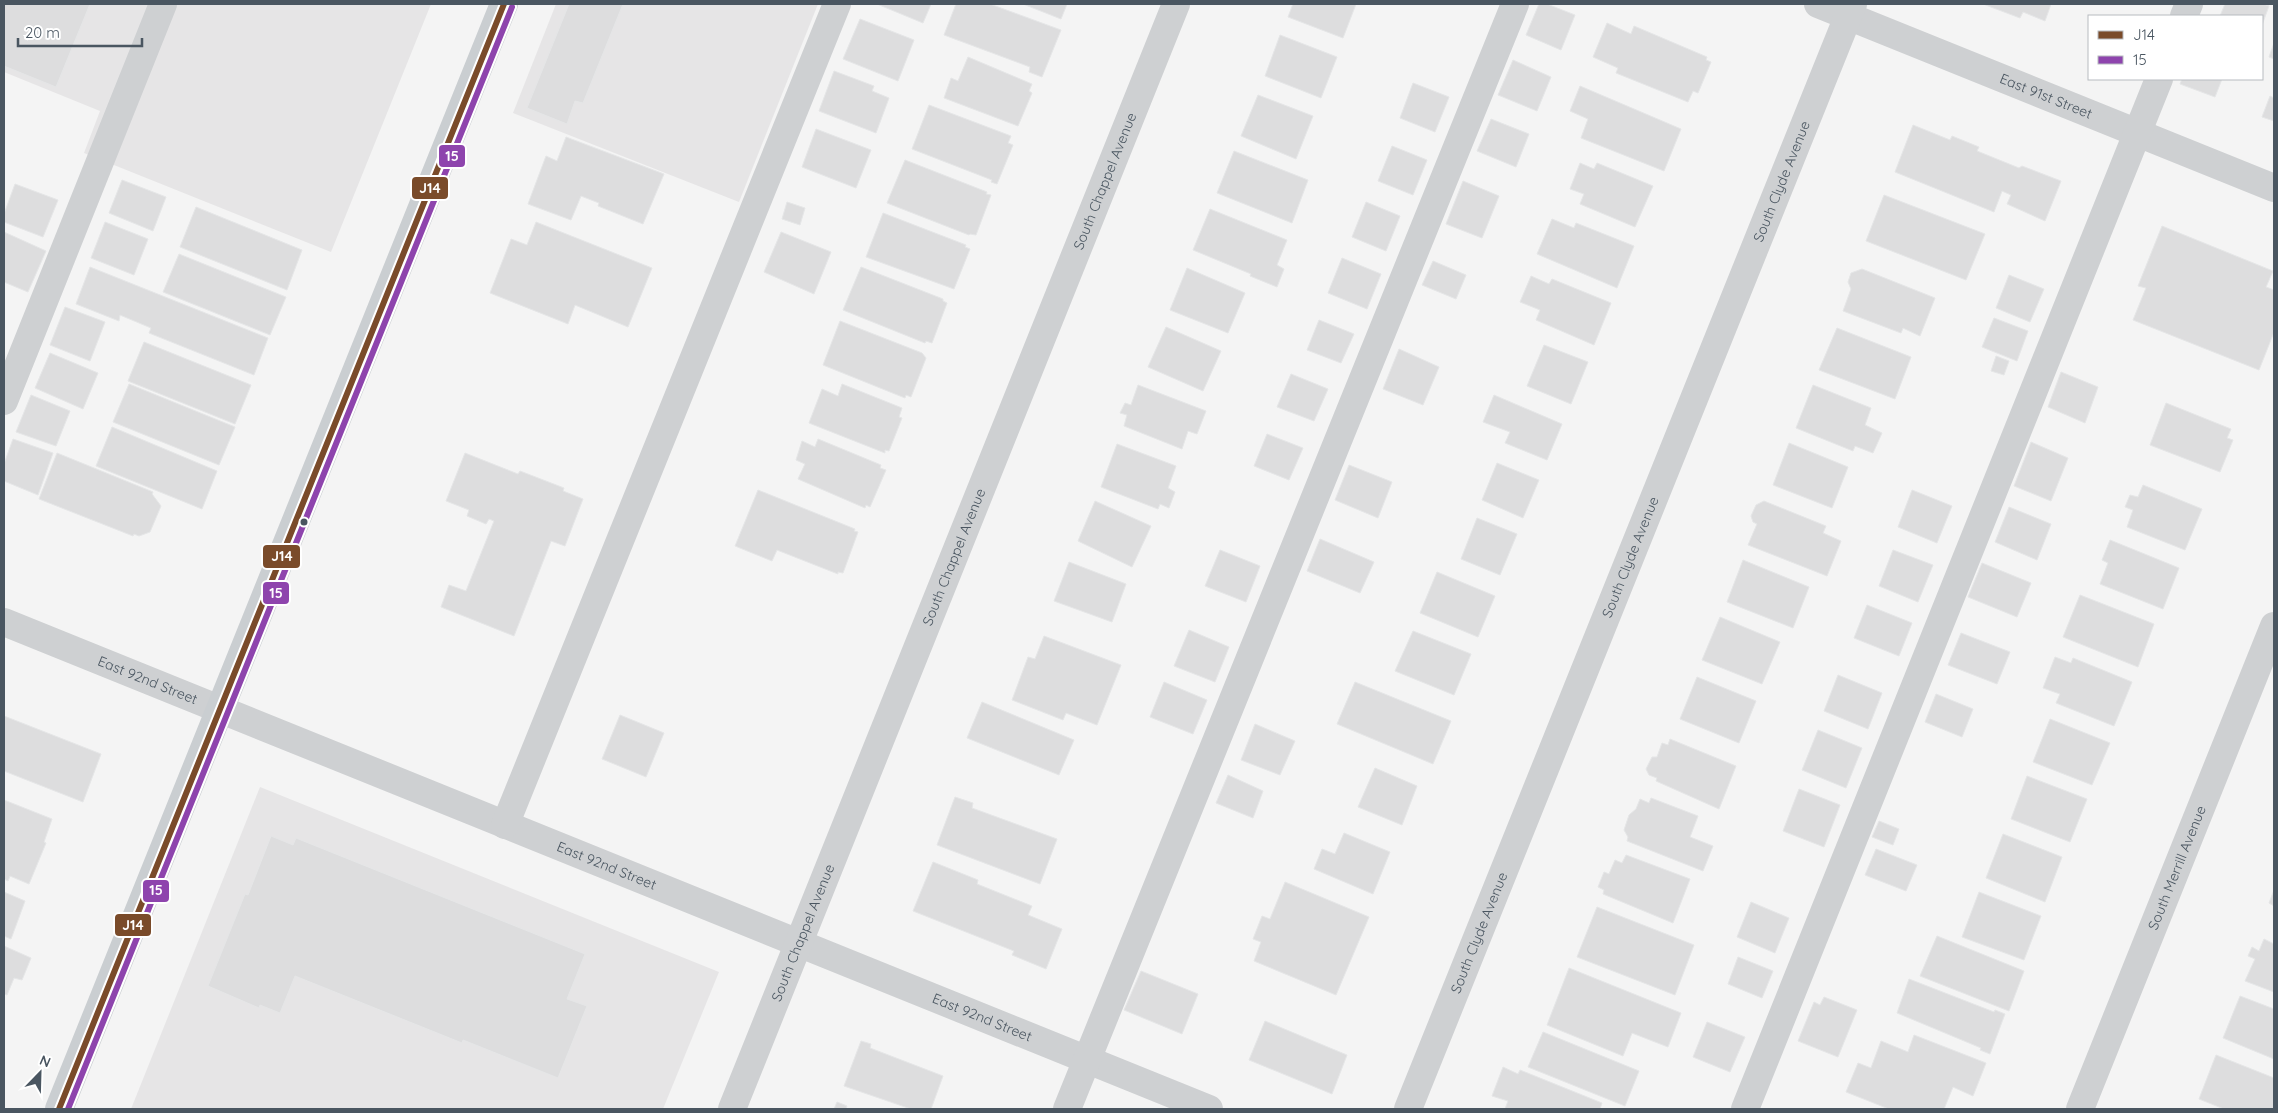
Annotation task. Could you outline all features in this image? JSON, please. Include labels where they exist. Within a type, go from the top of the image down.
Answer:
[{"type":"main road","points":[[59,1109],[504,4]]},
{"type":"street","points":[[4,401],[163,4]]},
{"type":"street","points":[[505,825],[838,4]]},
{"type":"street","name":"South Chappel Avenue","points":[[732,1109],[1176,4]]},
{"type":"street","points":[[1067,1109],[1515,4]]},
{"type":"street","name":"East 91st Street","points":[[1818,4],[1850,10],[2274,188]]},
{"type":"street","name":"South Clyde Avenue","points":[[1408,1109],[1850,10]]},
{"type":"street","points":[[1745,1109],[2159,80]]},
{"type":"street","name":"East 92nd Street","points":[[4,622],[1208,1109]]},
{"type":"street","name":"South Merrill Avenue","points":[[2080,1109],[2274,626]]},
{"type":"shaded area","points":[[4,4],[431,4],[331,252],[84,153],[100,111],[4,72]]},
{"type":"shaded area","points":[[556,4],[818,4],[739,202],[513,113]]},
{"type":"shaded area","points":[[260,787],[719,972],[663,1109],[131,1109]]},
{"type":"building","points":[[4,4],[90,4],[56,87],[4,66]]},
{"type":"building","points":[[569,4],[623,4],[583,103],[575,101],[567,124],[527,108]]},
{"type":"building","points":[[877,4],[931,4],[923,23]]},
{"type":"building","points":[[956,4],[990,4],[1061,30],[1042,77],[1029,72],[1030,67],[944,35]]},
{"type":"building","points":[[1023,4],[1067,4],[1061,19]]},
{"type":"building","points":[[1293,4],[1356,4],[1343,38],[1288,17]]},
{"type":"building","points":[[1539,4],[1547,4],[1575,15],[1561,50],[1526,35]]},
{"type":"building","points":[[1983,4],[2051,4],[2045,21],[2023,12],[2020,18]]},
{"type":"building","points":[[2225,4],[2263,4],[2269,6],[2263,22],[2263,15],[2220,15]]},
{"type":"building","points":[[860,19],[914,40],[898,81],[843,59]]},
{"type":"building","points":[[1607,23],[1631,34],[1634,26],[1707,57],[1706,60],[1711,62],[1698,93],[1693,91],[1688,102],[1616,73],[1618,68],[1593,57]]},
{"type":"building","points":[[1280,35],[1337,57],[1321,98],[1265,76]]},
{"type":"building","points":[[2274,43],[2274,59],[2269,57]]},
{"type":"building","points":[[968,57],[1032,84],[1029,91],[1032,93],[1018,126],[944,98],[951,78],[958,81]]},
{"type":"building","points":[[1513,60],[1551,77],[1537,111],[1498,95]]},
{"type":"building","points":[[834,71],[874,86],[872,91],[889,98],[876,133],[819,111]]},
{"type":"building","points":[[2182,80],[2222,80],[2215,97],[2180,84]]},
{"type":"building","points":[[1413,83],[1449,97],[1435,132],[1400,118]]},
{"type":"building","points":[[1580,86],[1681,129],[1664,171],[1581,138],[1588,119],[1570,111]]},
{"type":"building","points":[[1258,95],[1313,116],[1296,159],[1241,136]]},
{"type":"building","points":[[2270,96],[2274,98],[2274,121],[2262,117]]},
{"type":"building","points":[[929,105],[1011,136],[1008,143],[1013,145],[997,184],[991,182],[992,180],[912,149]]},
{"type":"building","points":[[1491,119],[1529,134],[1516,167],[1477,151]]},
{"type":"building","points":[[1913,125],[1950,140],[1952,136],[1979,147],[1977,151],[2019,168],[2022,166],[2061,181],[2045,221],[2007,204],[2011,195],[2002,191],[1994,212],[1895,172]]},
{"type":"building","points":[[816,129],[871,150],[856,188],[802,167]]},
{"type":"building","points":[[566,137],[664,174],[643,224],[598,206],[599,203],[581,196],[571,220],[528,204],[546,156],[557,161]]},
{"type":"building","points":[[1392,146],[1427,160],[1413,195],[1378,181]]},
{"type":"building","points":[[1234,151],[1308,180],[1292,223],[1217,193]]},
{"type":"building","points":[[905,160],[991,195],[976,235],[969,235],[887,203]]},
{"type":"building","points":[[1580,163],[1594,169],[1597,163],[1653,186],[1635,227],[1580,204],[1584,194],[1570,189]]},
{"type":"building","points":[[122,180],[166,197],[153,231],[109,213]]},
{"type":"building","points":[[1463,181],[1499,196],[1482,238],[1446,224]]},
{"type":"building","points":[[15,184],[58,200],[43,237],[4,222],[4,214]]},
{"type":"building","points":[[1884,195],[1985,234],[1966,280],[1866,241]]},
{"type":"building","points":[[787,202],[805,208],[800,225],[782,219]]},
{"type":"building","points":[[1366,202],[1400,216],[1386,251],[1352,237]]},
{"type":"building","points":[[196,207],[302,250],[287,290],[180,247]]},
{"type":"building","points":[[1210,209],[1287,240],[1277,265],[1284,269],[1277,287],[1193,250]]},
{"type":"building","points":[[883,213],[966,245],[965,247],[970,249],[954,289],[866,257]]},
{"type":"building","points":[[1552,219],[1574,228],[1576,223],[1634,246],[1617,288],[1537,254]]},
{"type":"building","points":[[105,222],[148,239],[134,275],[91,258]]},
{"type":"building","points":[[536,222],[652,268],[628,327],[575,305],[568,324],[490,293],[511,239],[527,245]]},
{"type":"building","points":[[2162,226],[2273,271],[2266,287],[2274,290],[2274,332],[2259,370],[2133,320],[2146,288],[2138,286]]},
{"type":"building","points":[[4,232],[46,251],[28,292],[4,282]]},
{"type":"building","points":[[781,232],[831,252],[814,294],[764,272]]},
{"type":"building","points":[[179,254],[286,297],[270,335],[163,292]]},
{"type":"building","points":[[1342,258],[1381,274],[1367,309],[1328,293]]},
{"type":"building","points":[[1433,261],[1466,275],[1456,299],[1422,285]]},
{"type":"building","points":[[90,267],[268,338],[254,375],[149,333],[151,328],[120,315],[119,321],[76,304]]},
{"type":"building","points":[[861,267],[943,299],[947,303],[932,343],[926,341],[925,343],[843,310]]},
{"type":"building","points":[[1187,268],[1245,293],[1228,333],[1170,310]]},
{"type":"building","points":[[1862,269],[1935,298],[1920,336],[1903,328],[1901,333],[1843,311],[1851,289],[1848,282],[1851,273]]},
{"type":"building","points":[[2009,275],[2044,289],[2030,322],[1996,308]]},
{"type":"building","points":[[1531,276],[1549,284],[1552,279],[1611,303],[1594,345],[1536,320],[1540,310],[1520,302]]},
{"type":"building","points":[[65,307],[105,322],[90,361],[50,345]]},
{"type":"building","points":[[1994,318],[2028,331],[2017,361],[1982,347]]},
{"type":"building","points":[[1319,320],[1354,334],[1341,363],[1307,350]]},
{"type":"building","points":[[840,321],[922,353],[926,358],[911,397],[906,395],[905,398],[823,365]]},
{"type":"building","points":[[1166,327],[1221,351],[1203,391],[1148,367]]},
{"type":"building","points":[[1837,328],[1911,357],[1895,399],[1819,370]]},
{"type":"building","points":[[144,342],[251,385],[235,424],[128,381]]},
{"type":"building","points":[[1544,345],[1588,362],[1571,404],[1527,386]]},
{"type":"building","points":[[1399,349],[1439,367],[1423,405],[1383,389]]},
{"type":"building","points":[[50,353],[98,373],[83,409],[35,388]]},
{"type":"building","points":[[1996,356],[2009,361],[2004,375],[1991,371]]},
{"type":"building","points":[[2061,372],[2098,387],[2085,423],[2048,407]]},
{"type":"building","points":[[1291,374],[1328,389],[1314,421],[1277,407]]},
{"type":"building","points":[[129,384],[235,427],[219,465],[113,422]]},
{"type":"building","points":[[842,384],[902,408],[899,417],[902,418],[889,451],[885,450],[885,453],[809,423],[822,389],[838,396]]},
{"type":"building","points":[[1138,385],[1206,411],[1197,434],[1188,431],[1182,449],[1124,426],[1127,415],[1120,413],[1125,403],[1131,405]]},
{"type":"building","points":[[1813,385],[1871,408],[1865,425],[1882,433],[1873,453],[1855,446],[1853,451],[1796,428]]},
{"type":"building","points":[[31,395],[70,411],[56,446],[16,432]]},
{"type":"building","points":[[1494,395],[1562,424],[1547,460],[1505,443],[1510,432],[1483,422]]},
{"type":"building","points":[[2166,403],[2231,429],[2227,438],[2233,440],[2220,472],[2150,445]]},
{"type":"building","points":[[112,427],[217,471],[202,509],[96,466]]},
{"type":"building","points":[[1267,434],[1303,448],[1289,480],[1254,466]]},
{"type":"building","points":[[13,439],[53,453],[38,495],[4,481],[4,464]]},
{"type":"building","points":[[818,439],[881,465],[880,468],[886,470],[870,507],[866,505],[865,508],[798,479],[805,464],[796,460],[802,441],[815,447]]},
{"type":"building","points":[[2031,442],[2068,458],[2051,501],[2014,486]]},
{"type":"building","points":[[1789,443],[1848,467],[1832,508],[1773,485]]},
{"type":"building","points":[[1117,444],[1176,466],[1168,488],[1175,492],[1169,508],[1160,504],[1158,509],[1101,487]]},
{"type":"building","points":[[57,453],[153,492],[152,494],[161,506],[150,532],[139,536],[134,534],[133,536],[39,499]]},
{"type":"building","points":[[465,453],[518,474],[520,471],[564,488],[563,491],[583,499],[565,546],[551,541],[514,636],[441,607],[449,585],[466,591],[494,521],[489,519],[486,524],[467,516],[469,510],[446,501]]},
{"type":"building","points":[[1497,463],[1539,480],[1523,518],[1482,500]]},
{"type":"building","points":[[1349,465],[1392,482],[1378,518],[1335,500]]},
{"type":"building","points":[[2143,485],[2202,509],[2185,550],[2127,527],[2133,510],[2125,507],[2130,495],[2138,497]]},
{"type":"building","points":[[758,490],[855,529],[854,531],[858,532],[843,573],[838,572],[838,574],[777,550],[772,561],[735,546]]},
{"type":"building","points":[[1912,490],[1952,506],[1937,543],[1898,527]]},
{"type":"building","points":[[1095,501],[1151,526],[1132,567],[1078,541]]},
{"type":"building","points":[[1764,501],[1826,526],[1823,533],[1841,541],[1827,576],[1748,545],[1757,524],[1753,522],[1751,516],[1756,505]]},
{"type":"building","points":[[2009,507],[2051,524],[2037,560],[1995,542]]},
{"type":"building","points":[[1477,518],[1517,534],[1500,575],[1461,559]]},
{"type":"building","points":[[1320,539],[1374,562],[1360,593],[1307,571]]},
{"type":"building","points":[[2110,540],[2179,568],[2163,609],[2100,584],[2108,563],[2102,560]]},
{"type":"building","points":[[1220,550],[1260,566],[1246,602],[1205,586]]},
{"type":"building","points":[[1893,550],[1933,565],[1918,602],[1879,586]]},
{"type":"building","points":[[1743,560],[1809,587],[1793,628],[1727,602]]},
{"type":"building","points":[[1069,562],[1126,584],[1112,622],[1054,601]]},
{"type":"building","points":[[1982,563],[2031,583],[2017,617],[1968,597]]},
{"type":"building","points":[[1437,572],[1495,596],[1478,637],[1420,613]]},
{"type":"building","points":[[2080,595],[2154,624],[2138,667],[2063,637]]},
{"type":"building","points":[[1867,605],[1912,623],[1899,656],[1854,638]]},
{"type":"building","points":[[1720,617],[1780,642],[1762,684],[1702,660]]},
{"type":"building","points":[[1189,630],[1229,647],[1215,682],[1174,666]]},
{"type":"building","points":[[1413,631],[1471,654],[1454,695],[1395,671]]},
{"type":"building","points":[[1961,633],[2010,652],[1997,684],[1948,665]]},
{"type":"building","points":[[1044,636],[1121,665],[1097,725],[1066,713],[1063,720],[1012,700],[1028,657],[1035,659]]},
{"type":"building","points":[[2055,657],[2071,663],[2073,658],[2132,682],[2114,726],[2056,703],[2060,694],[2043,688]]},
{"type":"building","points":[[1838,675],[1882,693],[1868,729],[1824,711]]},
{"type":"building","points":[[1697,677],[1756,701],[1739,743],[1680,719]]},
{"type":"building","points":[[1164,682],[1207,700],[1193,734],[1150,717]]},
{"type":"building","points":[[1355,682],[1451,721],[1433,764],[1337,724]]},
{"type":"building","points":[[1936,694],[1973,709],[1962,737],[1925,722]]},
{"type":"building","points":[[982,702],[1074,740],[1059,775],[967,738]]},
{"type":"building","points":[[620,715],[664,733],[646,777],[602,759]]},
{"type":"building","points":[[4,716],[101,754],[83,802],[4,771]]},
{"type":"building","points":[[2050,719],[2110,743],[2092,785],[2033,762]]},
{"type":"building","points":[[1255,724],[1295,741],[1280,775],[1241,760]]},
{"type":"building","points":[[1818,730],[1862,748],[1846,788],[1802,770]]},
{"type":"building","points":[[1670,739],[1736,766],[1719,809],[1656,781],[1657,778],[1649,775],[1646,769],[1652,757],[1657,757],[1662,743],[1668,745]]},
{"type":"building","points":[[1375,768],[1417,786],[1402,825],[1358,807]]},
{"type":"building","points":[[1228,775],[1263,791],[1253,818],[1216,803]]},
{"type":"building","points":[[2027,776],[2087,799],[2070,842],[2011,819]]},
{"type":"building","points":[[1799,789],[1840,805],[1824,847],[1783,831]]},
{"type":"building","points":[[955,797],[973,803],[972,808],[1057,839],[1040,884],[937,845]]},
{"type":"building","points":[[1651,798],[1698,816],[1690,837],[1713,846],[1703,871],[1627,841],[1628,837],[1624,830],[1629,815],[1636,809],[1640,799],[1649,803]]},
{"type":"building","points":[[4,800],[52,819],[44,842],[46,843],[29,884],[10,876],[8,881],[4,879]]},
{"type":"building","points":[[1879,821],[1899,829],[1893,845],[1872,837]]},
{"type":"building","points":[[1344,833],[1390,852],[1373,894],[1314,869],[1322,849],[1335,854]]},
{"type":"building","points":[[2003,834],[2062,857],[2045,902],[1986,878]]},
{"type":"building","points":[[271,836],[293,845],[296,838],[585,954],[567,999],[587,1006],[558,1078],[463,1040],[462,1043],[295,976],[280,1013],[260,1005],[259,1008],[208,986],[245,894],[248,895]]},
{"type":"building","points":[[1876,849],[1917,865],[1906,891],[1865,875]]},
{"type":"building","points":[[1626,855],[1690,879],[1673,923],[1603,894],[1604,890],[1598,887],[1604,872],[1609,874],[1615,860],[1622,863]]},
{"type":"building","points":[[933,862],[978,880],[977,884],[1032,906],[1028,915],[1062,929],[1046,969],[1012,955],[1014,951],[913,911]]},
{"type":"building","points":[[1285,882],[1369,917],[1336,995],[1254,961],[1261,942],[1253,939],[1262,916],[1270,919]]},
{"type":"building","points":[[2274,890],[2274,906],[2269,903]]},
{"type":"building","points":[[4,892],[25,901],[11,939],[4,936]]},
{"type":"building","points":[[1979,892],[2041,916],[2024,960],[1962,937]]},
{"type":"building","points":[[1751,902],[1789,918],[1775,953],[1737,937]]},
{"type":"building","points":[[1597,907],[1694,945],[1675,995],[1577,957]]},
{"type":"building","points":[[1937,936],[2024,971],[2009,1011],[1920,976]]},
{"type":"building","points":[[2264,939],[2274,944],[2274,992],[2245,981],[2255,959],[2248,956],[2252,947],[2259,951]]},
{"type":"building","points":[[4,946],[31,958],[22,980],[14,978],[7,995],[4,994]]},
{"type":"building","points":[[1738,957],[1773,971],[1762,998],[1728,984]]},
{"type":"building","points":[[1569,968],[1681,1013],[1668,1047],[1632,1033],[1623,1056],[1547,1025]]},
{"type":"building","points":[[1141,971],[1198,994],[1182,1034],[1124,1010]]},
{"type":"building","points":[[1909,979],[1994,1012],[1995,1010],[2005,1014],[1990,1054],[1980,1050],[1981,1048],[1897,1013]]},
{"type":"building","points":[[2240,996],[2274,1009],[2274,1059],[2223,1038]]},
{"type":"building","points":[[1824,997],[1857,1010],[1838,1057],[1798,1041],[1814,1002],[1820,1005]]},
{"type":"building","points":[[1265,1021],[1347,1055],[1332,1094],[1249,1060]]},
{"type":"building","points":[[1707,1022],[1745,1037],[1730,1072],[1693,1057]]},
{"type":"building","points":[[1543,1032],[1639,1071],[1625,1106],[1528,1067]]},
{"type":"building","points":[[1914,1035],[1986,1063],[1973,1096],[1953,1087],[1944,1109],[1889,1109],[1846,1092],[1858,1063],[1871,1068],[1881,1041],[1908,1052]]},
{"type":"building","points":[[861,1041],[871,1044],[870,1048],[943,1076],[931,1109],[911,1109],[844,1086]]},
{"type":"building","points":[[2216,1055],[2274,1078],[2274,1109],[2224,1109],[2199,1099]]},
{"type":"building","points":[[1503,1067],[1518,1074],[1520,1070],[1602,1103],[1600,1109],[1505,1109],[1508,1101],[1492,1096]]},
{"type":"building","points":[[837,1102],[847,1106],[846,1108],[848,1109],[834,1109]]},
{"type":"transit line","name":"J14","points":[[59,1109],[504,4]]},
{"type":"transit line","name":"15","points":[[68,1109],[512,7]]}]
